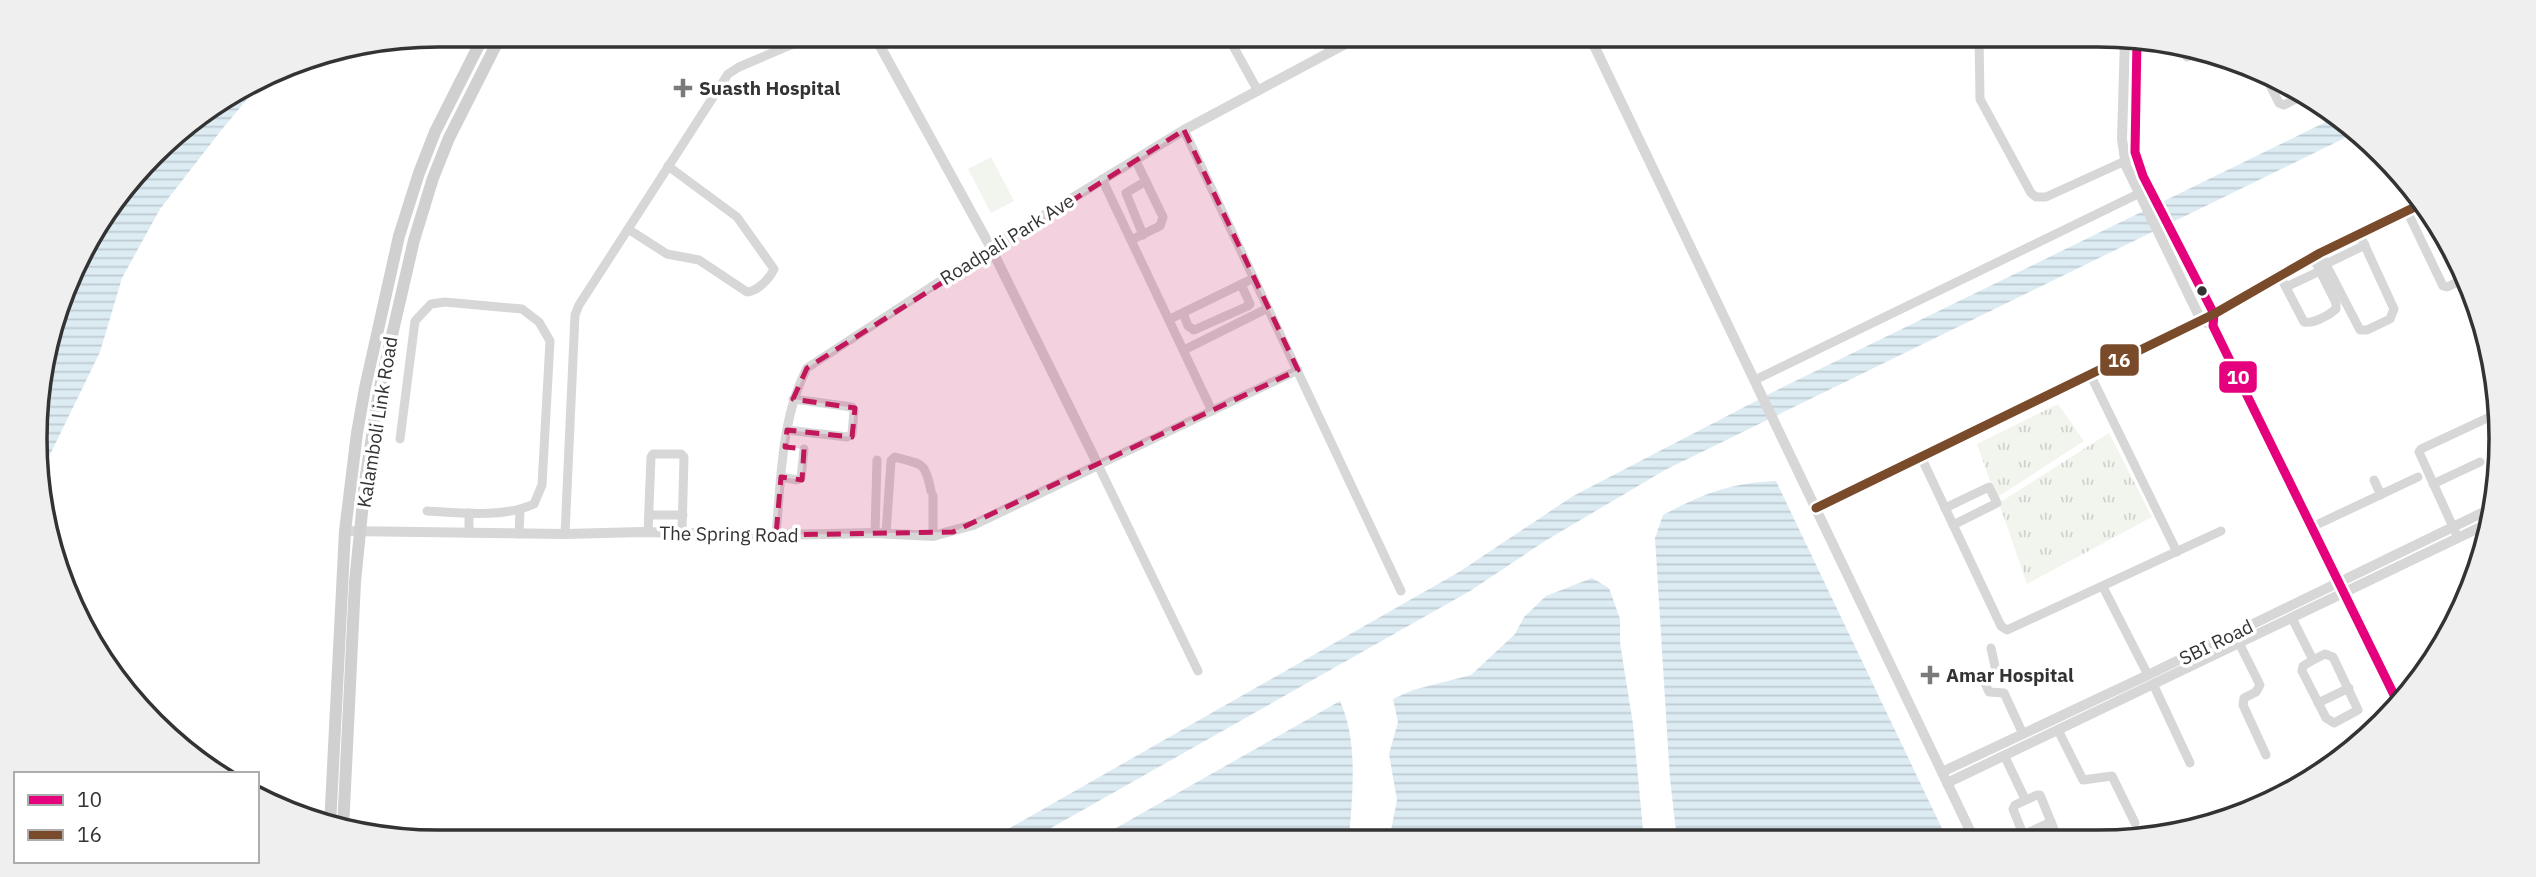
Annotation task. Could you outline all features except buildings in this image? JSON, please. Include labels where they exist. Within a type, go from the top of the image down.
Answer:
[{"type":"main road","name":"Kalamboli Link Road","points":[[331,814],[345,531],[363,399],[403,224],[427,151],[478,47]]},
{"type":"main road","name":"Kalamboli Link Road","points":[[344,818],[355,582],[377,402],[417,228],[449,138],[495,47]]},
{"type":"street","points":[[565,534],[575,315],[579,305],[728,75],[739,67],[786,47]]},
{"type":"street","points":[[881,47],[991,248],[1198,671]]},
{"type":"street","points":[[1234,47],[1258,91]]},
{"type":"street","points":[[1328,47],[1331,51]]},
{"type":"street","name":"Roadpali Park Ave","points":[[776,536],[787,430],[793,399],[807,368],[991,248],[1135,159],[1339,47]]},
{"type":"street","points":[[1595,47],[1970,830]]},
{"type":"street","points":[[1979,47],[1980,99],[2031,193],[2036,197],[2046,197],[2125,161]]},
{"type":"street","points":[[2125,48],[2122,139],[2125,161],[2136,174]]},
{"type":"street","points":[[2137,50],[2134,139],[2136,174],[2144,197],[2214,314],[2213,326],[2394,693]]},
{"type":"street","points":[[2272,88],[2279,103],[2284,105],[2293,100]]},
{"type":"street","points":[[1184,130],[1401,591]]},
{"type":"street","points":[[1131,240],[1160,226],[1163,217],[1135,159]]},
{"type":"street","points":[[628,229],[667,254],[699,260],[747,292],[752,292],[771,275],[774,269],[737,217],[668,166]]},
{"type":"street","points":[[1102,179],[1212,411]]},
{"type":"street","points":[[1143,235],[1126,193],[1146,181]]},
{"type":"street","points":[[1756,384],[2144,197]]},
{"type":"street","points":[[1815,508],[2214,314],[2317,255],[2414,208]]},
{"type":"street","points":[[2407,211],[2443,286],[2456,282]]},
{"type":"street","points":[[2323,268],[2360,330],[2367,330],[2390,319],[2394,309],[2359,233]]},
{"type":"street","points":[[2167,238],[2201,320],[2213,326]]},
{"type":"street","points":[[2286,288],[2365,245]]},
{"type":"street","points":[[2280,276],[2304,322],[2310,323],[2332,313],[2336,309],[2336,303],[2317,255]]},
{"type":"street","points":[[1170,319],[1254,278]]},
{"type":"street","points":[[1183,313],[1188,326],[1195,330],[1248,306],[1250,303],[1241,285]]},
{"type":"street","points":[[400,439],[415,321],[431,304],[445,302],[522,309],[539,322],[550,341],[542,485],[534,504],[520,510],[427,512]]},
{"type":"street","points":[[1184,350],[1268,308]]},
{"type":"street","points":[[1098,465],[1298,370]]},
{"type":"street","points":[[2090,374],[2177,552]]},
{"type":"street","points":[[787,430],[848,437],[852,434],[852,407],[793,399]]},
{"type":"street","points":[[2458,538],[2420,454],[2421,449],[2488,418]]},
{"type":"street","points":[[781,477],[797,480],[801,478],[806,449],[785,447]]},
{"type":"street","points":[[648,532],[651,457],[653,454],[681,454],[684,457],[682,533]]},
{"type":"street","points":[[880,533],[891,461],[895,457],[922,465],[926,469],[932,494],[933,536]]},
{"type":"street","points":[[1921,457],[2001,626],[2007,630],[2221,531]]},
{"type":"street","points":[[877,460],[880,533]]},
{"type":"street","points":[[2433,484],[2480,462]]},
{"type":"street","name":"The Spring Road","points":[[345,531],[519,534],[648,532],[776,536],[880,533],[933,536],[972,525],[1098,465]]},
{"type":"street","points":[[2312,527],[2418,477]]},
{"type":"street","points":[[2374,480],[2381,495]]},
{"type":"street","points":[[1945,508],[1989,487],[1997,503],[1953,525]]},
{"type":"street","points":[[1958,502],[1965,519]]},
{"type":"street","points":[[519,534],[520,510]]},
{"type":"street","points":[[469,513],[469,533]]},
{"type":"street","name":"SBI Road","points":[[1945,777],[2004,755],[2058,730],[2339,581],[2481,513]]},
{"type":"street","points":[[649,515],[683,515]]},
{"type":"street","name":"SBI Road","points":[[1945,777],[2023,734],[2239,643],[2478,528]]},
{"type":"street","points":[[2103,587],[2190,762]]},
{"type":"street","points":[[2292,618],[2313,660]]},
{"type":"street","points":[[2239,643],[2260,685],[2256,692],[2244,698],[2243,705],[2266,755]]},
{"type":"street","points":[[1991,648],[1996,671],[1984,681],[1985,684],[1989,692],[2004,693],[2023,734]]},
{"type":"street","points":[[2329,654],[2358,707],[2355,713],[2334,723],[2330,722],[2301,671],[2303,666],[2313,660],[2329,654]]},
{"type":"street","points":[[2318,703],[2348,688]]},
{"type":"street","points":[[2058,730],[2083,780],[2112,776],[2135,823]]},
{"type":"street","points":[[2004,755],[2025,799]]},
{"type":"street","points":[[2021,830],[2014,805],[2040,795],[2054,830]]},
{"type":"street","points":[[2037,830],[2051,822]]},
{"type":"highlighted area","points":[[1184,130],[1298,370],[953,532],[776,535],[781,477],[802,480],[804,449],[785,447],[787,430],[852,437],[855,408],[793,399],[807,368]]},
{"type":"green space","points":[[991,157],[1014,201],[991,213],[968,169]]},
{"type":"green space","points":[[2058,404],[2084,441],[1996,498],[1977,444]]},
{"type":"green space","points":[[2109,433],[2152,517],[2027,584],[1999,503]]},
{"type":"shaded area","points":[[250,96],[160,209],[122,278],[100,352],[48,459],[48,413],[61,337],[77,289],[100,243],[128,200],[162,162],[200,128]]},
{"type":"shaded area","points":[[2327,121],[2347,137],[1665,470],[1545,541],[1470,591],[1047,830],[1006,830],[1459,572],[1573,496],[1785,386]]},
{"type":"shaded area","points":[[1776,481],[1943,830],[1676,830],[1670,779],[1655,538],[1663,515],[1717,491]]},
{"type":"shaded area","points":[[1592,578],[1609,588],[1620,619],[1620,643],[1633,724],[1643,830],[1391,830],[1397,800],[1389,754],[1398,722],[1393,699],[1413,690],[1471,675],[1515,634],[1524,617],[1546,596]]},
{"type":"shaded area","points":[[1340,701],[1350,734],[1352,752],[1350,830],[1112,830]]},
{"type":"transit line","name":"10","points":[[2137,50],[2135,152],[2143,176],[2214,314],[2213,326],[2394,694]]},
{"type":"transit line","name":"16","points":[[1816,508],[2214,314],[2320,253],[2413,208]]},
{"type":"place","name":"Suasth Hospital","points":[[683,88]]},
{"type":"place","name":"Amar Hospital","points":[[1930,675]]}]
